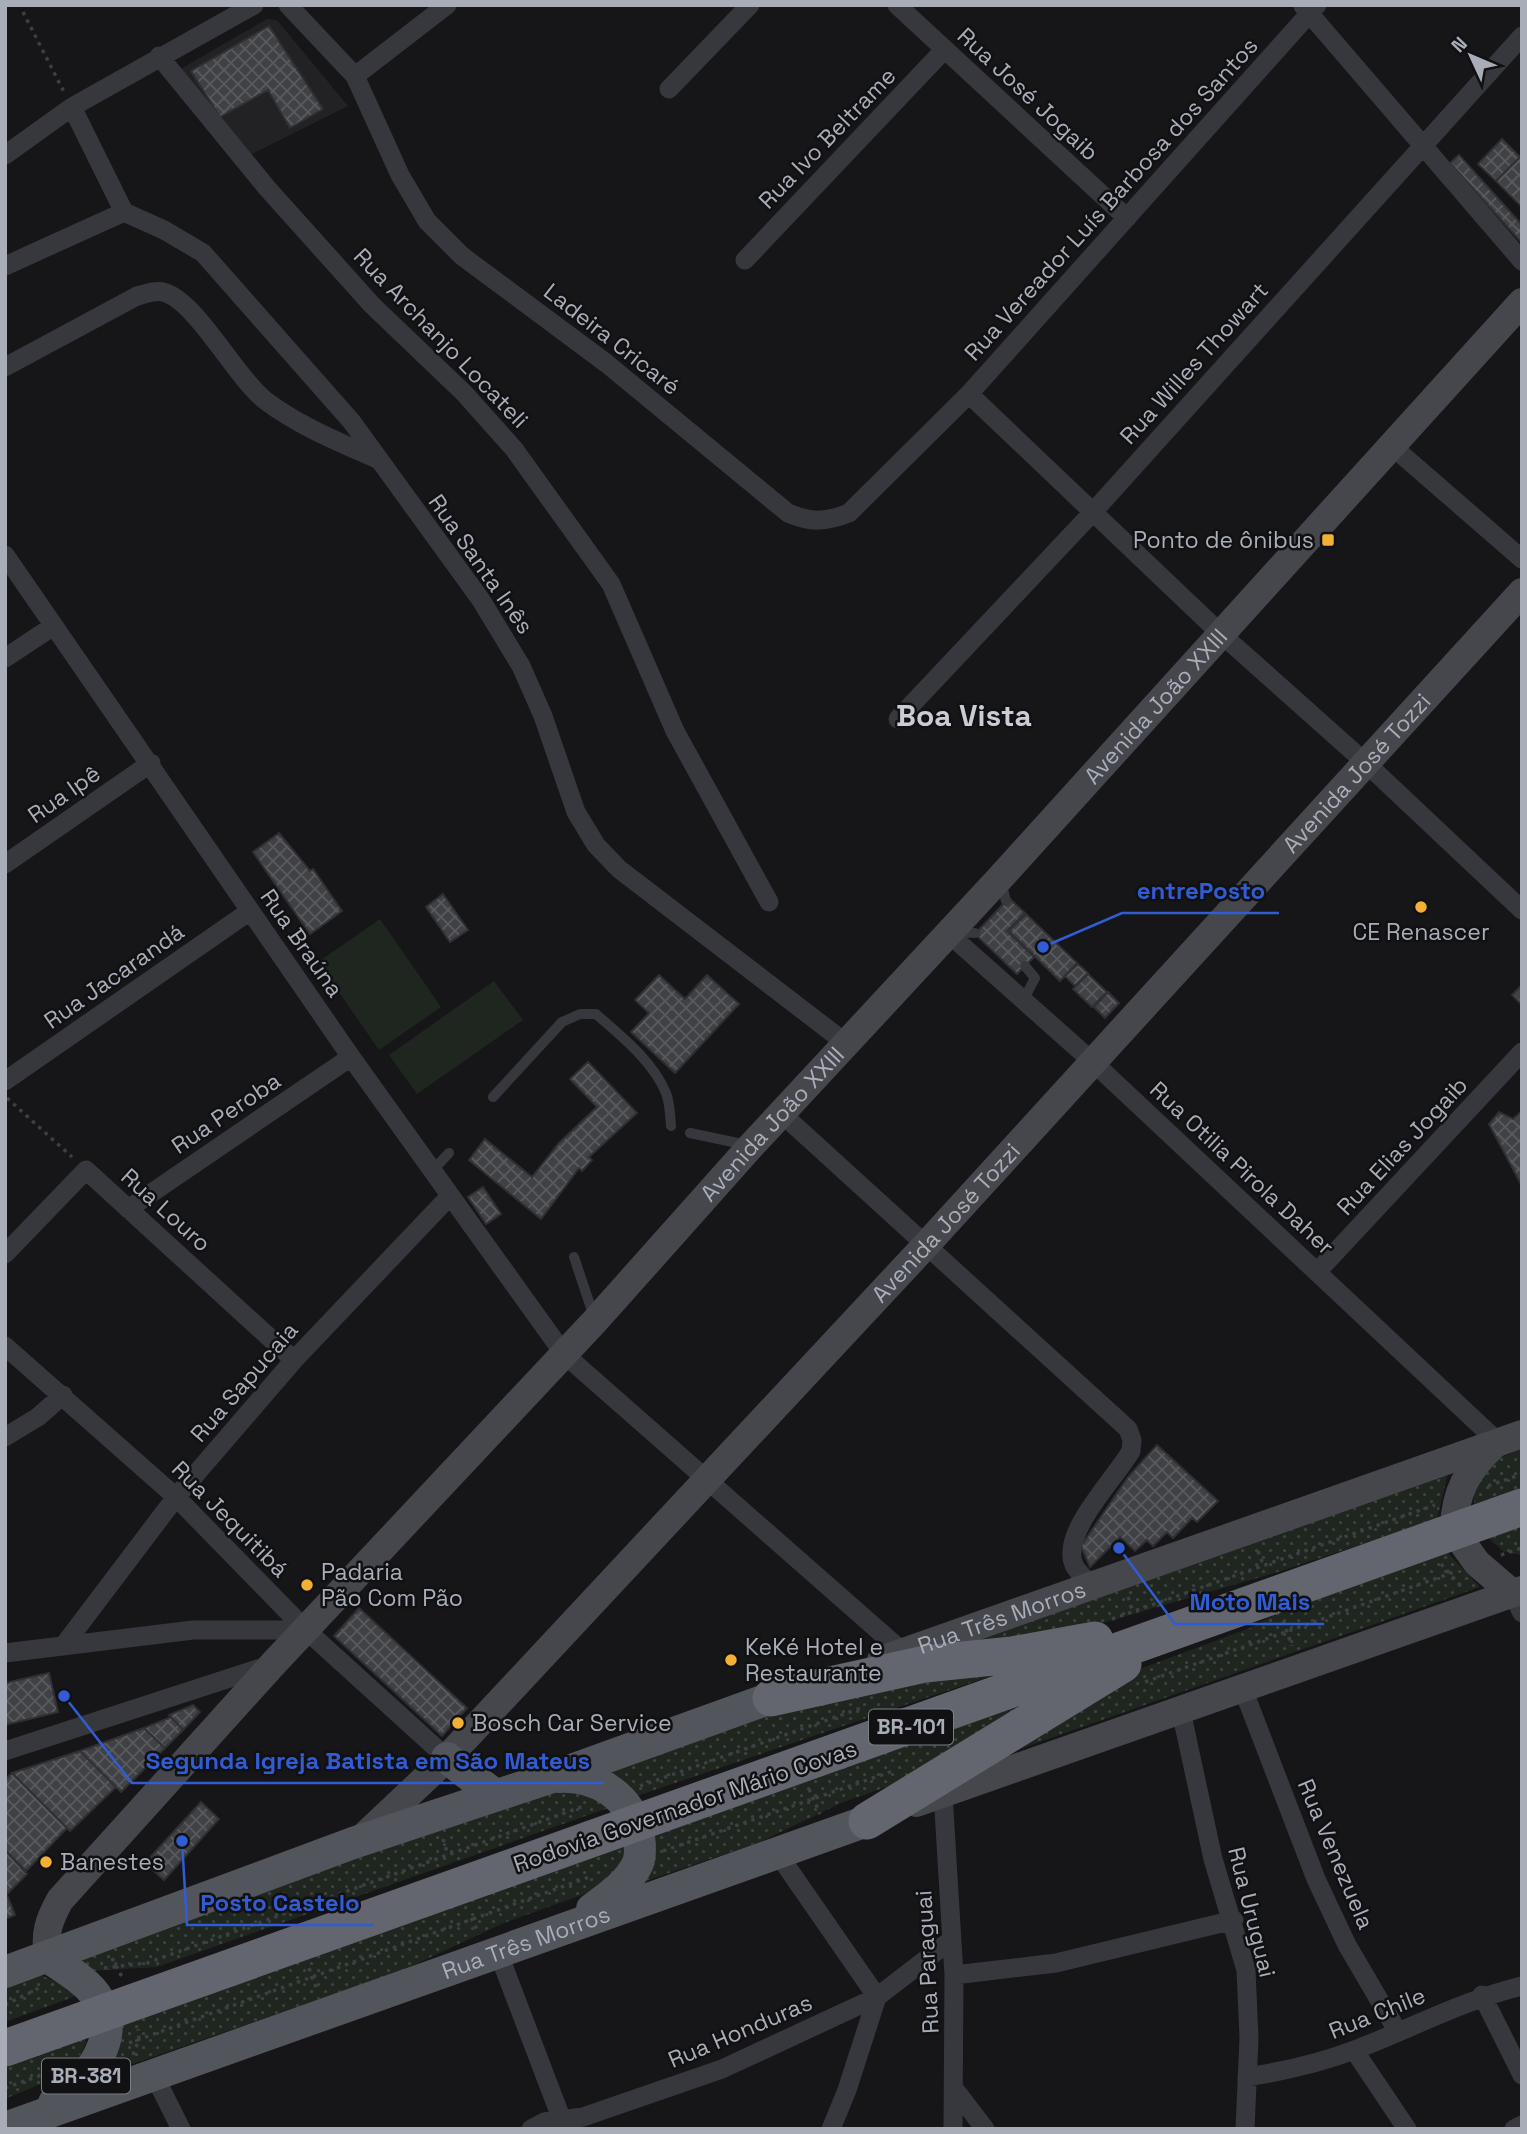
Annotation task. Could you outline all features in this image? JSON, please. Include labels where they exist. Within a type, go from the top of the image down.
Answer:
[{"type":"highway","name":"Rodovia Governador Mário Covas","points":[[5,2048],[627,1809],[903,1730],[1183,1626],[1455,1514],[1522,1507]]},
{"type":"highway","points":[[771,1698],[925,1664],[1012,1654],[1183,1626]]},
{"type":"highway","points":[[867,1821],[920,1786],[1035,1721],[1183,1626]]},
{"type":"main road","name":"Rua Três Morros","points":[[5,1972],[59,1964],[358,1842],[550,1778],[771,1698]]},
{"type":"main road","points":[[447,1758],[495,1795]]},
{"type":"main road","points":[[550,1778],[574,1777],[595,1781],[627,1809],[639,1859],[623,1885],[568,1926]]},
{"type":"main road","name":"Rua Três Morros","points":[[19,2123],[867,1821]]},
{"type":"main road","points":[[59,1964],[94,1993],[104,2012]]},
{"type":"main road","name":"BR-381","points":[[19,2123],[84,2079],[102,2053],[106,2038],[104,2012]]},
{"type":"street","points":[[5,155],[72,107],[254,5]]},
{"type":"street","name":"Ladeira Cricaré","points":[[288,5],[355,76],[400,175],[427,221],[462,256],[606,363],[789,513],[806,521],[828,521],[849,513],[969,394]]},
{"type":"street","points":[[355,76],[447,5]]},
{"type":"street","points":[[669,89],[750,5]]},
{"type":"street","name":"Rua José Jogaib","points":[[897,5],[1127,218]]},
{"type":"street","points":[[1309,8],[1522,261]]},
{"type":"street","name":"Rua Vereador Luís Barbosa dos Santos","points":[[969,394],[1127,218],[1309,8]]},
{"type":"street","name":"Rua Willes Thowart","points":[[898,719],[1093,512],[1522,36]]},
{"type":"street","name":"Rua Ivo Beltrame","points":[[745,260],[944,50]]},
{"type":"street","name":"Rua Archanjo Locateli","points":[[159,56],[267,188],[372,305],[464,393],[514,449],[611,584],[675,731],[769,902]]},
{"type":"street","points":[[5,267],[124,212],[72,107]]},
{"type":"street","name":"Rua Santa Inês","points":[[124,212],[164,230],[202,253],[352,422],[481,600],[521,666],[543,716],[576,812],[596,845],[619,869],[848,1044]]},
{"type":"street","points":[[5,367],[136,296],[160,291],[176,297],[191,311],[232,367],[266,401],[322,435],[378,459]]},
{"type":"street","name":"Avenida João XXIII","points":[[59,1964],[45,1938],[48,1921],[60,1900],[274,1663],[595,1321],[751,1146],[848,1044],[1003,890],[1220,633],[1393,447],[1522,302]]},
{"type":"street","points":[[969,394],[1220,633],[1367,764],[1522,910]]},
{"type":"street","points":[[1393,447],[1522,559]]},
{"type":"street","name":"Rua Braúna","points":[[5,555],[52,628],[151,763],[351,1057],[564,1354],[903,1652]]},
{"type":"street","name":"Avenida José Tozzi","points":[[358,1842],[447,1758],[926,1245],[1522,592]]},
{"type":"street","points":[[5,658],[52,628]]},
{"type":"street","name":"Rua Ipê","points":[[5,864],[151,763]]},
{"type":"street","name":"Rua Jacarandá","points":[[5,1081],[250,911]]},
{"type":"street","name":"Rua Otilia Pirola Daher","points":[[958,933],[1024,999],[1317,1272],[1510,1438]]},
{"type":"street","name":"Rua Elias Jogaib","points":[[1317,1272],[1522,1052]]},
{"type":"street","name":"Rua Peroba","points":[[128,1209],[351,1057]]},
{"type":"street","points":[[781,1114],[1128,1429],[1132,1440],[1127,1458],[1079,1526],[1071,1545],[1074,1565],[1092,1586]]},
{"type":"street","points":[[5,1254],[86,1170]]},
{"type":"street","name":"Rua Louro","points":[[86,1170],[294,1360]]},
{"type":"street","name":"Rua Sapucaia","points":[[64,1645],[176,1497],[294,1360],[449,1197]]},
{"type":"street","name":"Rua Jequitibá","points":[[5,1346],[64,1395],[176,1497],[306,1630],[447,1758]]},
{"type":"street","points":[[5,1437],[38,1417],[64,1395]]},
{"type":"street","points":[[1510,1438],[1471,1469],[1455,1514],[1477,1563],[1519,1599]]},
{"type":"street","name":"Rua Três Morros","points":[[771,1698],[1510,1438]]},
{"type":"street","name":"Rua Três Morros","points":[[867,1821],[1243,1689],[1519,1599]]},
{"type":"street","points":[[5,1653],[193,1630],[306,1630]]},
{"type":"street","points":[[5,1751],[274,1663]]},
{"type":"street","name":"Rua Venezuela","points":[[1243,1689],[1316,1879],[1347,1945],[1398,2032]]},
{"type":"street","name":"Rua Uruguai","points":[[1181,1711],[1213,1859],[1234,1920],[1246,1970],[1245,2129]]},
{"type":"street","name":"Rua Paraguai","points":[[943,1794],[954,1975],[956,2091],[953,2129]]},
{"type":"street","points":[[778,1854],[877,1997],[847,2090],[831,2129]]},
{"type":"street","points":[[954,1975],[1056,1963],[1234,1920]]},
{"type":"street","name":"Rua Honduras","points":[[531,2129],[583,2117],[723,2069],[877,1997],[951,1940]]},
{"type":"street","points":[[498,1952],[563,2123]]},
{"type":"street","name":"Rua Chile","points":[[1247,2077],[1293,2070],[1354,2050],[1482,1995],[1522,1986]]},
{"type":"street","points":[[1482,1995],[1522,2075]]},
{"type":"street","points":[[1354,2050],[1407,2129]]},
{"type":"street","points":[[154,2075],[181,2129]]},
{"type":"street","points":[[956,2091],[985,2129]]},
{"type":"street","points":[[1514,2129],[1522,2124]]},
{"type":"lane","points":[[1024,999],[1035,978],[1025,966]]},
{"type":"lane","points":[[493,1097],[562,1022],[580,1014],[596,1014],[630,1044],[660,1082],[667,1096],[671,1126]]},
{"type":"lane","points":[[690,1133],[751,1146]]},
{"type":"lane","points":[[432,1172],[449,1153]]},
{"type":"lane","points":[[575,1257],[595,1321]]},
{"type":"path","points":[[23,12],[72,107]]},
{"type":"path","name":"Rua Louro","points":[[5,1096],[86,1170]]},
{"type":"path","points":[[1109,1621],[1455,1514],[1522,1474]]},
{"type":"path","points":[[1136,1685],[1522,1548]]},
{"type":"path","points":[[5,2005],[59,1964],[147,1962],[627,1809],[867,1706]]},
{"type":"path","points":[[639,1859],[905,1767]]},
{"type":"path","points":[[102,2053],[601,1872]]},
{"type":"path","points":[[5,2088],[54,2070]]},
{"type":"shaded area","points":[[267,19],[277,20],[348,106],[250,155],[177,71]]},
{"type":"shaded area","points":[[380,919],[441,1007],[379,1050],[318,962]]},
{"type":"shaded area","points":[[494,981],[523,1020],[417,1094],[389,1055]]},
{"type":"shaded area","points":[[1522,1449],[1522,1491],[1475,1508],[1473,1492],[1492,1461]]},
{"type":"shaded area","points":[[1450,1465],[1437,1519],[1278,1572],[1034,1643],[901,1659]]},
{"type":"shaded area","points":[[1522,1525],[1522,1555],[1504,1552],[1487,1537]]},
{"type":"shaded area","points":[[1447,1552],[1480,1587],[968,1767],[1118,1677],[1250,1628],[1285,1609]]},
{"type":"shaded area","points":[[1047,1657],[634,1797],[611,1772],[837,1691]]},
{"type":"shaded area","points":[[1085,1681],[909,1779],[841,1803],[760,1842],[637,1884],[648,1835]]},
{"type":"shaded area","points":[[551,1782],[614,1806],[157,1967],[89,1971],[75,1953]]},
{"type":"shaded area","points":[[628,1844],[623,1867],[601,1888],[504,1923],[403,1970],[104,2074],[114,2027]]},
{"type":"shaded area","points":[[36,1973],[68,1987],[76,1996],[5,2022],[5,1978]]},
{"type":"shaded area","points":[[88,2032],[85,2046],[69,2067],[44,2082],[5,2099],[5,2062]]},
{"type":"building","points":[[269,26],[323,109],[290,128],[268,90],[220,117],[191,71]]},
{"type":"building","points":[[1502,139],[1520,157],[1496,181],[1478,164]]},
{"type":"building","points":[[1459,155],[1522,225],[1522,243],[1450,163]]},
{"type":"building","points":[[1520,157],[1522,159],[1522,207],[1496,181]]},
{"type":"building","points":[[279,833],[310,871],[313,869],[342,911],[310,934],[253,852]]},
{"type":"building","points":[[443,894],[468,930],[450,942],[426,907]]},
{"type":"building","points":[[1009,898],[1025,913],[1007,931],[1034,957],[1017,974],[975,934]]},
{"type":"building","points":[[1026,914],[1077,963],[1060,981],[1009,931]]},
{"type":"building","points":[[1078,964],[1088,973],[1075,986],[1065,976]]},
{"type":"building","points":[[1088,974],[1107,992],[1092,1007],[1073,989]]},
{"type":"building","points":[[659,975],[685,999],[707,975],[739,1004],[675,1073],[631,1032],[649,1013],[635,1000]]},
{"type":"building","points":[[1522,985],[1522,1001],[1520,1003],[1512,995]]},
{"type":"building","points":[[1108,992],[1119,1003],[1105,1018],[1094,1007]]},
{"type":"building","points":[[588,1062],[637,1113],[589,1157],[592,1160],[582,1171],[579,1168],[541,1219],[469,1160],[485,1139],[532,1177],[559,1143],[597,1107],[570,1079]]},
{"type":"building","points":[[1522,1111],[1522,1186],[1489,1124],[1499,1112],[1513,1119]]},
{"type":"building","points":[[483,1187],[501,1214],[486,1224],[468,1197]]},
{"type":"building","points":[[1157,1445],[1218,1501],[1197,1522],[1192,1518],[1173,1538],[1167,1532],[1153,1546],[1147,1540],[1135,1551],[1120,1537],[1090,1567],[1081,1546],[1128,1477]]},
{"type":"building","points":[[359,1608],[467,1708],[442,1736],[334,1636]]},
{"type":"building","points":[[49,1673],[58,1712],[5,1725],[5,1683]]},
{"type":"building","points":[[193,1705],[200,1712],[183,1730],[169,1715]]},
{"type":"building","points":[[171,1717],[183,1730],[165,1748],[144,1728]]},
{"type":"building","points":[[144,1728],[165,1748],[121,1792],[80,1751]]},
{"type":"building","points":[[80,1751],[116,1787],[70,1831],[12,1773]]},
{"type":"building","points":[[12,1773],[67,1828],[26,1871],[5,1850],[5,1780]]},
{"type":"building","points":[[201,1802],[219,1819],[164,1880],[145,1863]]},
{"type":"building","points":[[5,1850],[27,1874],[7,1894],[5,1890]]},
{"type":"building","points":[[5,1890],[15,1915],[5,1919]]},
{"type":"place","name":"Ponto de ônibus","points":[[1328,540]]},
{"type":"place","name":"CE Renascer","points":[[1421,907]]},
{"type":"place","name":"entrePosto","points":[[1043,947]]},
{"type":"place","name":"Moto Mais","points":[[1119,1548]]},
{"type":"place","name":"Padaria Pão Com Pão","points":[[307,1585]]},
{"type":"place","name":"KeKé Hotel e Restaurante","points":[[731,1660]]},
{"type":"place","name":"Segunda Igreja Batista em São Mateus","points":[[64,1696]]},
{"type":"place","name":"Bosch Car Service","points":[[458,1723]]},
{"type":"place","name":"Posto Castelo","points":[[182,1841]]},
{"type":"place","name":"Banestes","points":[[46,1862]]},
{"type":"district","name":"Boa Vista","points":[[964,716]]}]
